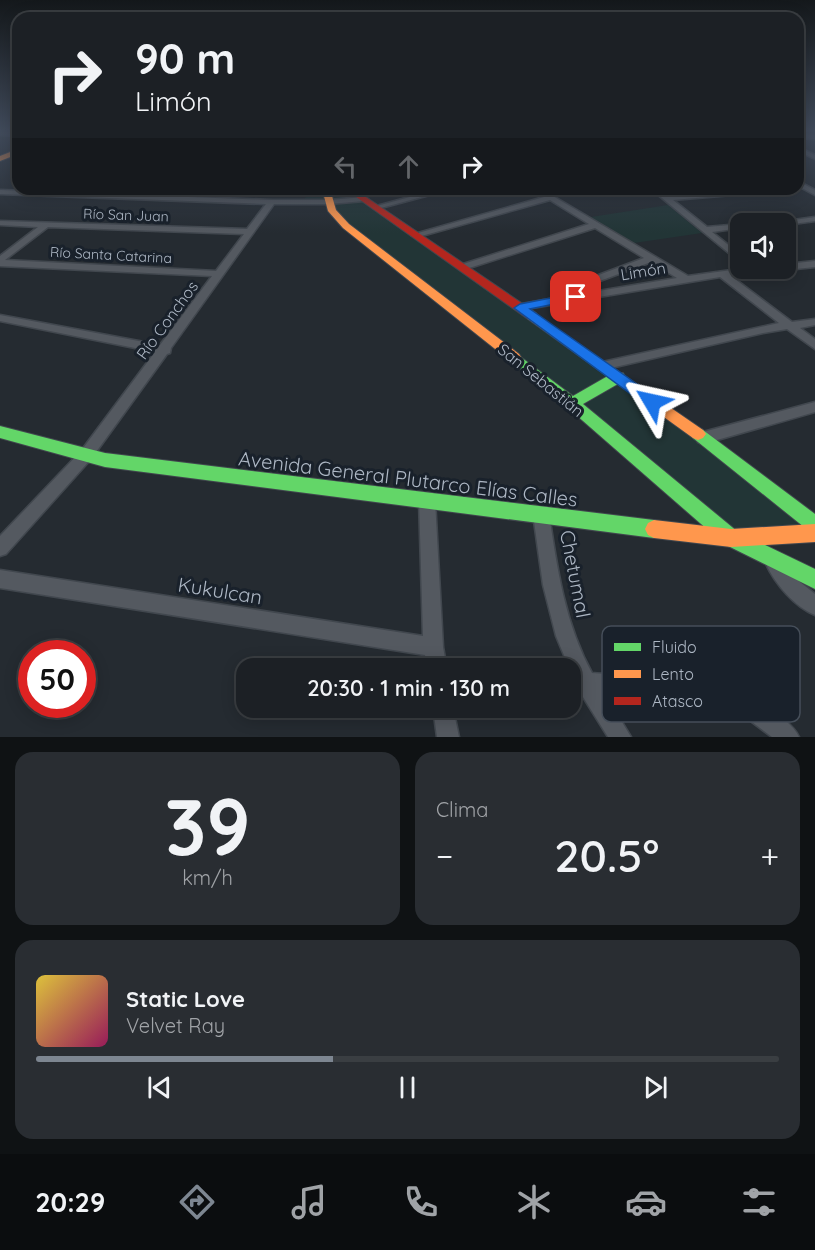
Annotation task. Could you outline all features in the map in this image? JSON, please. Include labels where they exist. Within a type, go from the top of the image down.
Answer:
[{"type":"main road","points":[[358,195],[703,438],[815,525]]},
{"type":"main road","name":"San Sebastián","points":[[327,196],[335,215],[346,226],[572,403],[731,538],[815,579]]},
{"type":"main road","points":[[572,403],[618,377]]},
{"type":"main road","name":"Avenida General Plutarco Elías Calles","points":[[0,432],[86,455],[131,464],[731,538],[815,533]]},
{"type":"street","points":[[70,195],[272,202],[327,196],[364,199]]},
{"type":"street","points":[[377,207],[424,195]]},
{"type":"street","points":[[545,195],[686,279]]},
{"type":"street","points":[[662,195],[730,251]]},
{"type":"street","points":[[666,198],[703,195]]},
{"type":"street","points":[[415,235],[550,198]]},
{"type":"street","name":"Río Conchos","points":[[0,548],[86,455],[222,274],[272,202]]},
{"type":"street","points":[[796,221],[815,219]]},
{"type":"street","name":"Río San Juan","points":[[0,223],[250,232]]},
{"type":"street","points":[[0,261],[46,225]]},
{"type":"street","points":[[463,267],[596,225]]},
{"type":"street","points":[[705,230],[730,227]]},
{"type":"street","points":[[554,300],[575,287],[652,258]]},
{"type":"street","name":"Río Santa Catarina","points":[[0,261],[222,274]]},
{"type":"street","points":[[796,266],[815,264]]},
{"type":"street","name":"Limón","points":[[520,308],[554,300],[730,273]]},
{"type":"street","points":[[722,274],[815,345]]},
{"type":"street","points":[[0,318],[166,350]]},
{"type":"street","points":[[602,366],[789,324],[815,322]]},
{"type":"street","points":[[703,438],[815,407]]},
{"type":"street","points":[[427,500],[435,658]]},
{"type":"street","name":"Chetumal","points":[[541,514],[556,608],[572,654],[585,682],[602,709]]},
{"type":"street","name":"San Sebastián","points":[[771,558],[789,584],[815,606]]},
{"type":"street","name":"Kukulcan","points":[[0,579],[433,647]]},
{"type":"street","points":[[585,682],[602,684]]},
{"type":"street","points":[[445,718],[448,737]]},
{"type":"street","name":"Chetumal","points":[[610,722],[620,737]]},
{"type":"street","points":[[769,722],[788,737]]},
{"type":"shaded area","points":[[307,195],[357,195],[815,525],[731,538],[346,226],[329,202],[303,202]]},
{"type":"shaded area","points":[[668,205],[702,233],[634,243],[591,217]]},
{"type":"traffic: fast","points":[[514,357],[572,403],[731,538],[815,579]]},
{"type":"traffic: fast","points":[[572,403],[618,377]]},
{"type":"traffic: fast","points":[[0,432],[105,460],[654,529]]},
{"type":"traffic: fast","points":[[698,434],[815,525]]},
{"type":"traffic: slow","points":[[328,195],[332,211],[346,226],[514,357]]},
{"type":"traffic: slow","points":[[532,316],[698,434]]},
{"type":"traffic: slow","points":[[654,529],[731,538],[815,533]]},
{"type":"traffic: jam","points":[[358,195],[532,316]]},
{"type":"route","points":[[576,297],[520,308],[652,402]]}]
